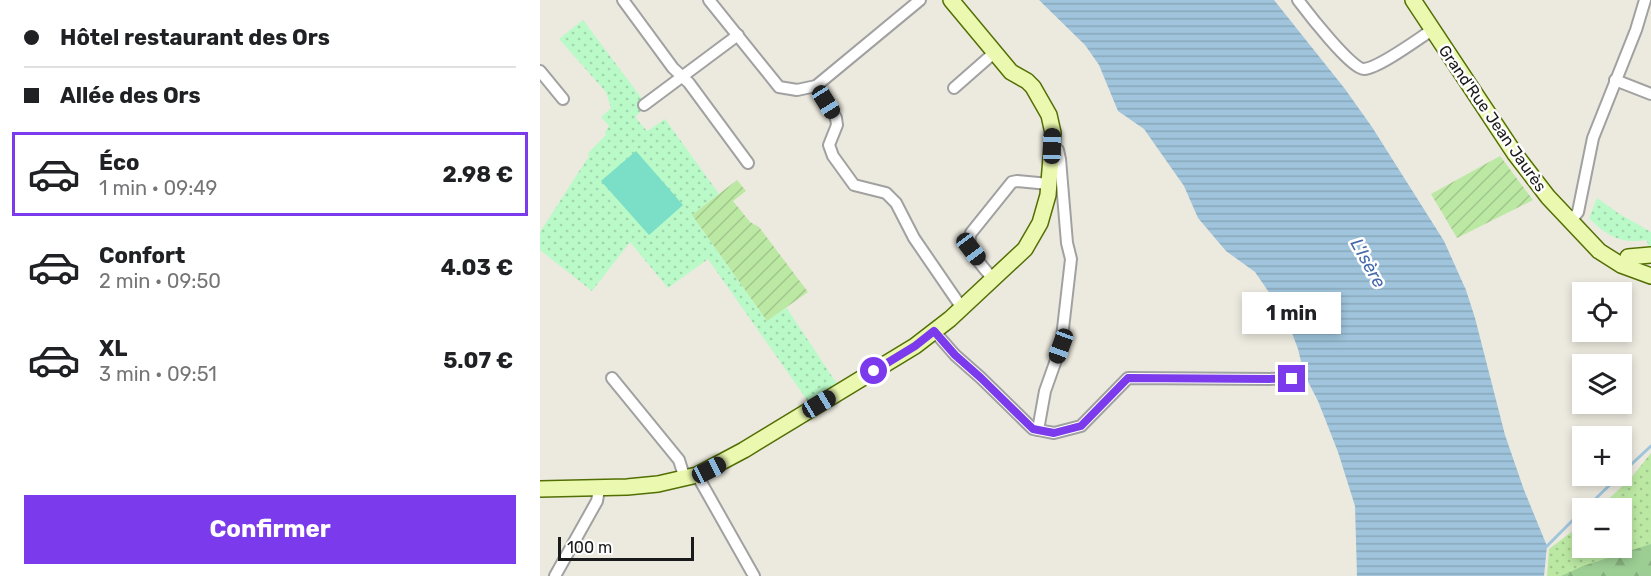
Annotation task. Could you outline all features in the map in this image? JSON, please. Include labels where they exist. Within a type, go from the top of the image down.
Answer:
[{"type":"street","points":[[623,0],[666,59],[689,83],[748,163]]},
{"type":"street","points":[[709,0],[779,87],[796,90],[816,86],[920,0]]},
{"type":"street","points":[[540,489],[627,487],[691,477],[751,446],[894,359],[962,308],[1025,249],[1045,209],[1053,133],[1049,115],[1039,95],[1027,81],[1011,72],[951,0]]},
{"type":"street","points":[[1298,0],[1356,68],[1364,69],[1375,66],[1432,30]]},
{"type":"street","name":"Grand'Rue Jean Jaurès","points":[[1413,0],[1515,154],[1548,197],[1575,226]]},
{"type":"street","points":[[1575,226],[1593,138],[1636,30],[1645,0]]},
{"type":"street","points":[[644,105],[738,35]]},
{"type":"street","points":[[954,88],[995,52]]},
{"type":"street","points":[[540,71],[563,99]]},
{"type":"street","points":[[1616,80],[1651,94]]},
{"type":"street","points":[[816,86],[836,118],[837,125],[829,145],[833,156],[854,185],[886,193],[896,203],[914,238],[962,308]]},
{"type":"street","points":[[1038,430],[1045,391],[1061,346],[1071,259],[1067,243],[1060,159],[1058,150],[1052,146]]},
{"type":"street","points":[[994,280],[971,249],[969,238],[971,233],[1012,182],[1049,184]]},
{"type":"street","points":[[1575,226],[1612,251],[1651,265]]},
{"type":"street","points":[[1575,226],[1599,251],[1621,266],[1651,276]]},
{"type":"street","points":[[1628,257],[1651,255]]},
{"type":"street","points":[[934,331],[955,355],[1033,429],[1054,433],[1081,426],[1128,378],[1292,379]]},
{"type":"street","points":[[612,378],[679,460],[754,576]]},
{"type":"street","points":[[555,576],[597,501],[599,489]]},
{"type":"green space","points":[[583,20],[643,100],[642,110],[635,117],[647,131],[665,119],[719,194],[692,215],[767,321],[786,307],[839,387],[808,405],[805,397],[708,259],[668,288],[630,242],[592,291],[540,250],[540,232],[589,156],[588,153],[606,135],[605,132],[609,126],[601,117],[611,108],[606,92],[559,39]]},
{"type":"green space","points":[[636,151],[683,205],[649,235],[601,181]]},
{"type":"green space","points":[[1500,156],[1533,200],[1457,238],[1431,194]]},
{"type":"green space","points":[[737,180],[746,191],[733,201],[750,222],[759,227],[808,292],[767,321],[692,215]]},
{"type":"green space","points":[[1597,198],[1651,232],[1651,249],[1646,240],[1621,240],[1595,224],[1589,218]]},
{"type":"green space","points":[[1651,453],[1651,566],[1615,576],[1547,576],[1549,549],[1572,532],[1572,558],[1632,558],[1632,498],[1610,498],[1622,486],[1632,486],[1632,477]]},
{"type":"green space","points":[[1651,544],[1651,576],[1561,576],[1608,558],[1632,558],[1632,550]]},
{"type":"water","name":"L'Isère","points":[[1039,0],[1274,0],[1345,89],[1372,127],[1444,241],[1466,290],[1505,435],[1547,546],[1544,576],[1357,576],[1355,506],[1338,452],[1318,401],[1304,374],[1298,349],[1286,317],[1255,272],[1226,251],[1198,218],[1184,186],[1144,129],[1118,111],[1099,65],[1085,45]]},
{"type":"waterway","points":[[1632,464],[1651,446]]},
{"type":"waterway","points":[[1596,498],[1609,486]]},
{"type":"waterway","points":[[1545,548],[1572,521]]},
{"type":"route","points":[[874,371],[915,346],[934,331],[955,355],[1033,429],[1054,433],[1081,426],[1128,378],[1292,379]]}]
